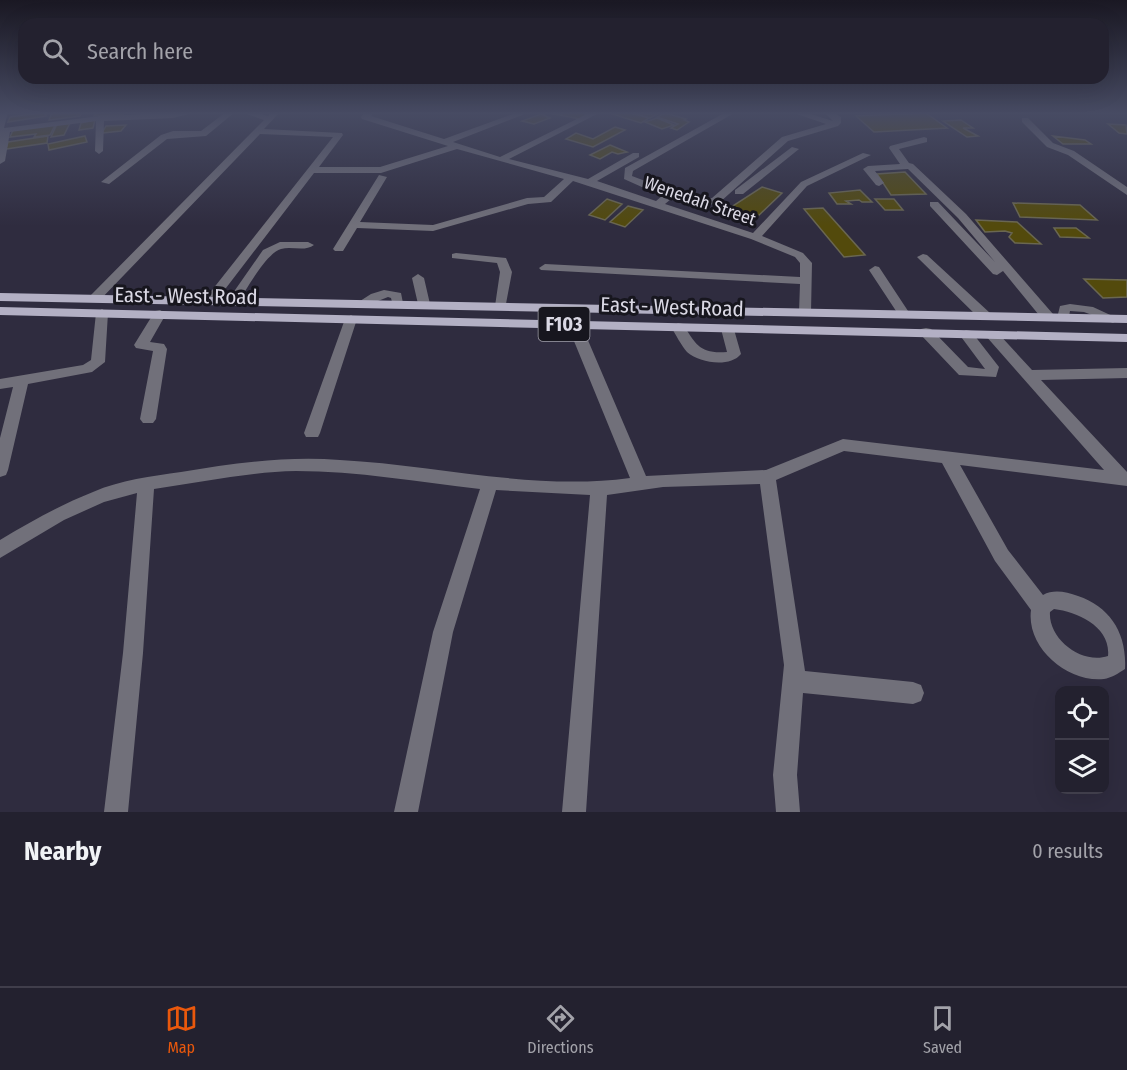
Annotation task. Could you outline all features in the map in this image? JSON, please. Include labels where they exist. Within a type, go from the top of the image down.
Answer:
[{"type":"main road","name":"East - West Road","points":[[0,297],[232,303],[397,303],[1063,318]]},
{"type":"main road","name":"East - West Road","points":[[0,311],[1127,338]]},
{"type":"main road","points":[[1113,319],[1127,319]]},
{"type":"street","points":[[106,183],[148,150]]},
{"type":"street","points":[[94,299],[239,150]]},
{"type":"street","points":[[209,302],[327,150]]},
{"type":"street","points":[[312,170],[381,170],[446,150]]},
{"type":"street","name":"Wenedah Street","points":[[470,150],[589,182],[755,237],[804,259],[807,280],[805,312]]},
{"type":"street","points":[[501,160],[521,150]]},
{"type":"street","points":[[589,182],[646,150]]},
{"type":"street","points":[[664,150],[628,170],[627,177],[697,204],[715,201],[772,150]]},
{"type":"street","points":[[704,220],[794,150]]},
{"type":"street","points":[[895,150],[906,165],[910,166],[962,216],[1044,317]]},
{"type":"street","points":[[1063,150],[1071,153],[1127,192]]},
{"type":"street","points":[[755,237],[804,184],[866,155]]},
{"type":"street","points":[[879,183],[868,169],[910,166]]},
{"type":"street","points":[[339,249],[382,177]]},
{"type":"street","points":[[353,225],[410,228],[443,226],[527,201],[547,200],[572,177]]},
{"type":"street","points":[[658,205],[669,195]]},
{"type":"street","points":[[934,204],[1044,317]]},
{"type":"street","points":[[232,303],[267,252],[280,245],[308,245]]},
{"type":"street","points":[[456,256],[502,260],[506,272],[501,306]]},
{"type":"street","points":[[923,257],[985,316]]},
{"type":"street","points":[[544,268],[807,280]]},
{"type":"street","points":[[875,270],[904,314]]},
{"type":"street","points":[[418,278],[424,304]]},
{"type":"street","points":[[1063,318],[1064,309],[1071,307],[1088,309],[1113,319]]},
{"type":"street","points":[[0,384],[96,366],[102,313]]},
{"type":"street","points":[[148,419],[160,349],[141,345],[160,314]]},
{"type":"street","points":[[312,433],[351,319]]},
{"type":"street","points":[[574,324],[641,483]]},
{"type":"street","points":[[678,327],[692,350],[706,357],[728,357],[734,354],[728,328]]},
{"type":"street","points":[[926,332],[964,372],[991,374],[992,367],[966,333]]},
{"type":"street","points":[[992,335],[1125,480]]},
{"type":"street","points":[[1028,375],[1127,373]]},
{"type":"street","points":[[0,470],[22,380]]},
{"type":"street","points":[[0,550],[83,502],[146,484],[239,469],[295,465],[352,467],[490,483],[598,489],[641,483],[767,477],[843,445],[1125,480]]},
{"type":"street","points":[[947,457],[1013,573],[1041,608]]},
{"type":"street","points":[[767,477],[795,665],[785,775],[788,812]]},
{"type":"street","points":[[406,812],[443,632],[490,483]]},
{"type":"street","points":[[116,812],[133,653],[146,484]]},
{"type":"street","points":[[574,812],[598,489]]},
{"type":"street","points":[[1051,600],[1066,600],[1085,606],[1102,618],[1115,634],[1122,650],[1123,666],[1095,669],[1074,662],[1064,655],[1054,647],[1042,630],[1039,621],[1041,608],[1051,600]]},
{"type":"street","points":[[794,681],[912,693]]},
{"type":"building","points":[[600,150],[627,152],[618,154],[612,152],[600,159],[590,155]]},
{"type":"building","points":[[905,172],[926,194],[891,195],[877,174]]},
{"type":"building","points":[[762,187],[782,193],[755,219],[728,209]]},
{"type":"building","points":[[860,190],[872,202],[859,200],[846,201],[851,204],[837,204],[829,193]]},
{"type":"building","points":[[607,199],[622,204],[605,220],[589,215]]},
{"type":"building","points":[[875,199],[894,199],[903,210],[885,210]]},
{"type":"building","points":[[1013,203],[1080,205],[1097,220],[1020,217]]},
{"type":"building","points":[[628,206],[643,210],[625,227],[610,222]]},
{"type":"building","points":[[823,208],[865,255],[844,257],[804,209]]},
{"type":"building","points":[[976,220],[1017,222],[1041,244],[1015,243],[1009,237],[1012,233],[1005,231],[985,232]]},
{"type":"building","points":[[1054,228],[1076,228],[1089,238],[1060,237]]},
{"type":"building","points":[[1084,279],[1127,280],[1127,297],[1103,298]]}]
